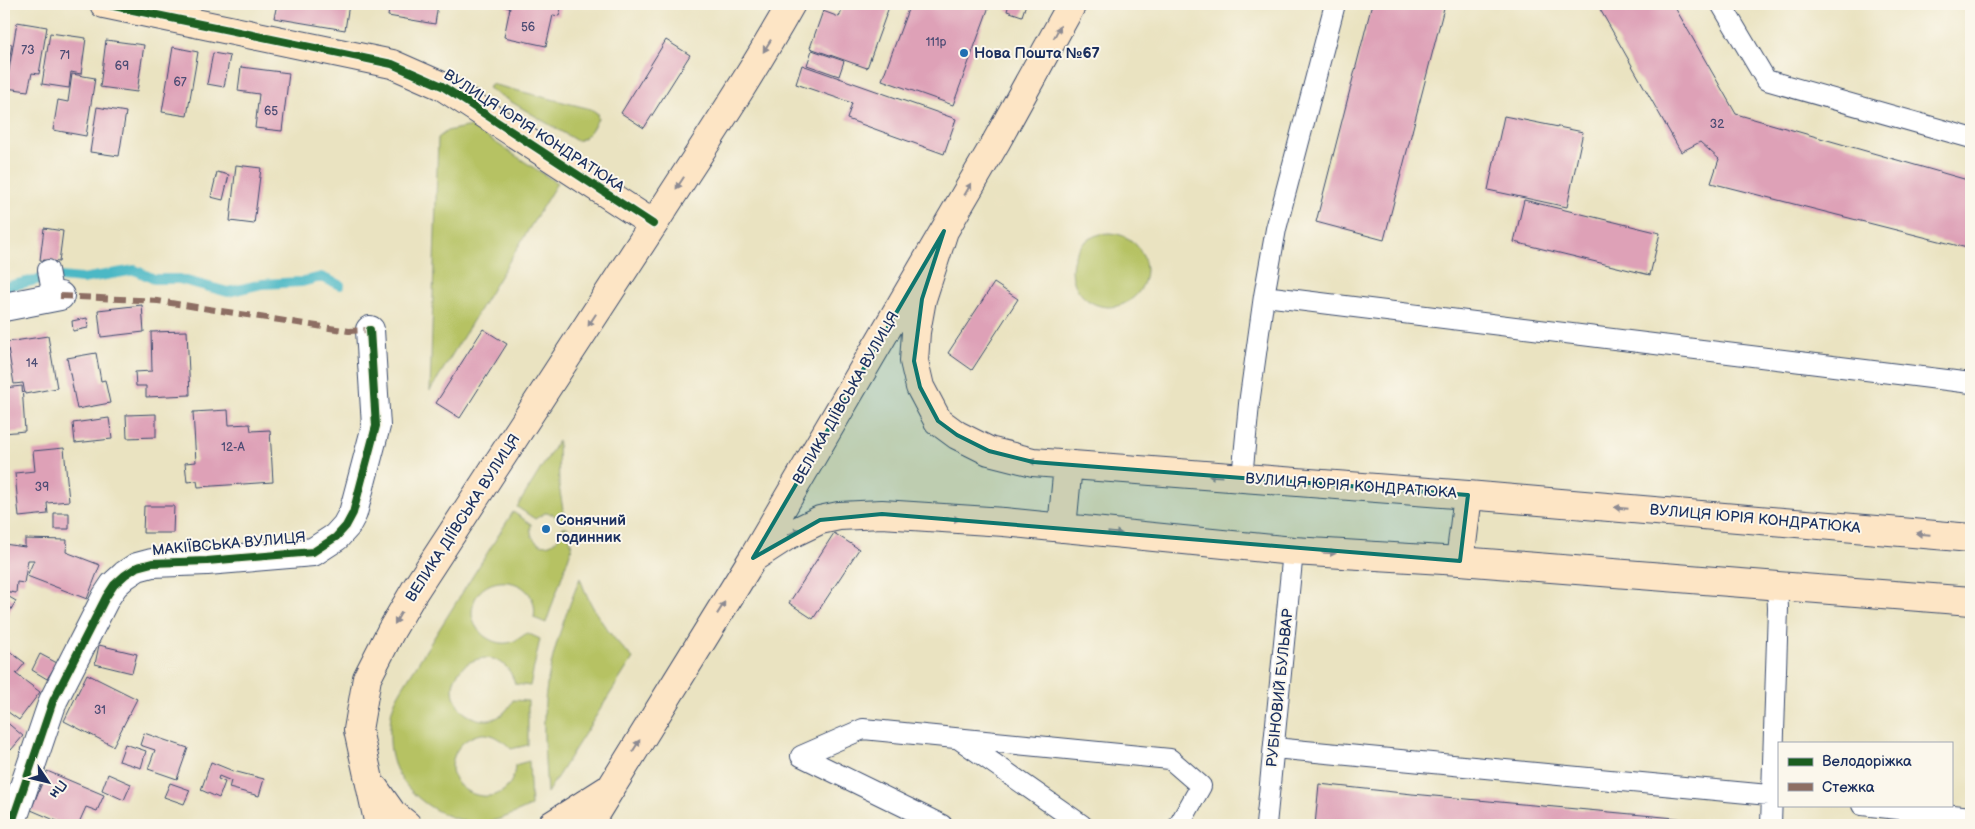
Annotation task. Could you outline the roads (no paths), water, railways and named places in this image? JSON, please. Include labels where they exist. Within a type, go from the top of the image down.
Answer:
[{"type":"main road","name":"ВУЛИЦЯ ЮРІЯ КОНДРАТЮКА","points":[[104,4],[392,64],[450,91],[654,224]]},
{"type":"main road","name":"ВЕЛИКА ДІЇВСЬКА ВУЛИЦЯ","points":[[379,825],[358,730],[367,678],[415,590],[654,224],[768,44],[791,4]]},
{"type":"main road","name":"ВЕЛИКА ДІЇВСЬКА ВУЛИЦЯ","points":[[588,825],[753,558],[944,231],[1072,4]]},
{"type":"main road","name":"ВУЛИЦЯ ЮРІЯ КОНДРАТЮКА","points":[[944,231],[922,299],[916,332],[914,360],[920,386],[938,421],[957,435],[989,451],[1033,462],[1468,495],[1971,538]]},
{"type":"main road","points":[[1062,528],[1068,465]]},
{"type":"main road","points":[[1460,561],[1468,495]]},
{"type":"main road","points":[[753,558],[787,536],[820,520],[840,516],[890,515],[1062,528],[1293,550],[1460,561],[1971,601]]},
{"type":"main road","name":"ВЕЛИКА ДІЇВСЬКА ВУЛИЦЯ","points":[[367,769],[378,795],[392,813],[407,825]]},
{"type":"main road","name":"ВЕЛИКА ДІЇВСЬКА ВУЛИЦЯ","points":[[552,825],[610,788]]},
{"type":"street","points":[[4,307],[56,297]]},
{"type":"street","name":"МАКІЇВСЬКА ВУЛИЦЯ","points":[[10,825],[53,701],[106,597],[114,585],[125,575],[137,567],[152,563],[207,561],[313,552],[336,537],[346,526],[353,513],[376,426],[370,330]]},
{"type":"lane","points":[[1242,478],[1249,404],[1264,296],[1276,229],[1335,4]]},
{"type":"lane","points":[[1722,4],[1766,80],[1971,138]]},
{"type":"lane","points":[[48,270],[56,297]]},
{"type":"lane","points":[[1264,296],[1971,384]]},
{"type":"lane","name":"РУБІНОВИЙ БУЛЬВАР","points":[[1266,825],[1293,550]]},
{"type":"lane","points":[[1771,825],[1775,796],[1777,585]]},
{"type":"lane","points":[[942,825],[801,756],[864,729],[1170,759],[1201,786],[1179,825]]},
{"type":"lane","points":[[958,738],[1082,825]]},
{"type":"lane","points":[[1274,748],[1775,796]]},
{"type":"lane","points":[[1871,806],[1971,817]]},
{"type":"waterway","points":[[60,277],[82,279],[135,270],[154,279],[179,279],[228,292],[262,284],[302,282],[321,277],[340,285]]},
{"type":"waterway","points":[[4,287],[41,279]]},
{"type":"place","name":"Нова Пошта №67","points":[[964,53]]},
{"type":"place","name":"Сонячний годинник","points":[[546,529]]}]
